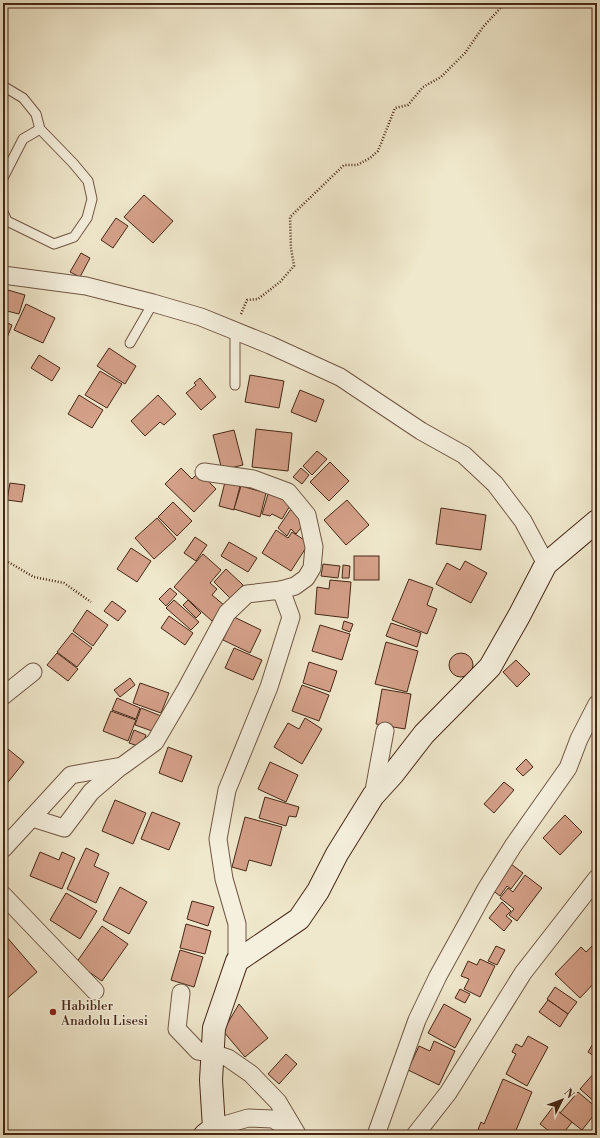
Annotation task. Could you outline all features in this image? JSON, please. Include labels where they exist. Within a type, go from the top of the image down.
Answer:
[{"type":"street","points":[[3,275],[86,286],[201,317],[340,377],[421,431],[464,455],[495,484],[523,521],[546,564]]},
{"type":"street","points":[[32,818],[64,828],[91,792],[122,766],[155,742],[186,689],[227,613],[246,594],[281,590],[295,586],[306,578],[312,568],[314,547],[307,515],[288,492],[253,480],[204,472]]},
{"type":"street","points":[[237,961],[299,919],[318,891],[338,854],[373,796],[393,774],[424,734],[490,667],[546,564],[597,521]]},
{"type":"street","points":[[281,590],[291,617],[269,687],[227,790],[218,839],[224,879],[237,924],[237,961],[214,1028],[209,1131],[248,1118],[273,1119],[297,1135]]},
{"type":"street","points":[[3,696],[32,672]]},
{"type":"street","points":[[376,1135],[417,1020],[438,976],[486,889],[513,846],[568,768],[579,739],[597,704]]},
{"type":"street","points":[[373,796],[385,731]]},
{"type":"street","points":[[3,849],[71,775],[122,766]]},
{"type":"street","points":[[415,1135],[448,1093],[523,973],[597,878]]},
{"type":"street","points":[[3,895],[95,991]]},
{"type":"street","points":[[182,993],[177,1029],[198,1051],[212,1052],[228,1058],[251,1074],[278,1102],[297,1135]]},
{"type":"lane","points":[[3,86],[23,98],[36,114],[40,129],[88,181],[92,199],[87,218],[74,237],[54,244],[7,221],[3,212]]},
{"type":"lane","points":[[3,178],[23,139],[40,129]]},
{"type":"lane","points":[[130,343],[153,303]]},
{"type":"lane","points":[[235,331],[235,385]]},
{"type":"path","points":[[235,331],[247,300],[258,299],[280,282],[294,266],[291,248],[290,217],[344,165],[357,165],[370,158],[378,151],[395,108],[408,105],[424,87],[440,77],[465,53],[483,27],[505,3]]},
{"type":"path","points":[[3,559],[34,576],[64,583],[91,602]]},
{"type":"building","points":[[144,195],[173,221],[153,243],[124,217]]},
{"type":"building","points":[[116,218],[128,226],[113,248],[101,240]]},
{"type":"building","points":[[81,253],[90,258],[80,277],[70,272]]},
{"type":"building","points":[[8,290],[25,295],[19,314],[3,310]]},
{"type":"building","points":[[26,304],[55,318],[43,343],[14,330]]},
{"type":"building","points":[[3,314],[6,315],[3,321]]},
{"type":"building","points":[[3,321],[12,325],[7,338],[3,336]]},
{"type":"building","points":[[109,348],[136,366],[125,384],[97,366]]},
{"type":"building","points":[[39,355],[60,368],[52,381],[31,368]]},
{"type":"building","points":[[100,371],[122,384],[107,408],[85,395]]},
{"type":"building","points":[[250,375],[284,381],[279,408],[245,402]]},
{"type":"building","points":[[200,378],[216,397],[201,410],[186,393],[196,385],[194,383]]},
{"type":"building","points":[[300,390],[324,400],[316,422],[291,412]]},
{"type":"building","points":[[79,395],[103,410],[92,428],[68,414]]},
{"type":"building","points":[[158,395],[176,414],[164,425],[160,422],[145,436],[131,421]]},
{"type":"building","points":[[256,429],[292,433],[288,471],[252,467]]},
{"type":"building","points":[[234,430],[243,465],[222,470],[213,435]]},
{"type":"building","points":[[317,451],[327,459],[312,475],[303,466]]},
{"type":"building","points":[[330,462],[349,481],[329,501],[310,482]]},
{"type":"building","points":[[181,468],[192,479],[199,472],[216,489],[194,512],[165,484]]},
{"type":"building","points":[[301,468],[309,475],[302,484],[293,477]]},
{"type":"building","points":[[225,482],[240,486],[234,510],[219,506]]},
{"type":"building","points":[[10,483],[25,485],[22,502],[7,500]]},
{"type":"building","points":[[241,486],[266,493],[260,517],[234,509]]},
{"type":"building","points":[[268,494],[291,504],[282,519],[272,514],[270,516],[262,514]]},
{"type":"building","points":[[347,500],[369,525],[346,545],[324,520]]},
{"type":"building","points":[[173,502],[192,521],[177,536],[158,517]]},
{"type":"building","points":[[293,506],[304,524],[296,534],[291,529],[287,536],[278,528]]},
{"type":"building","points":[[441,508],[486,515],[481,550],[436,544]]},
{"type":"building","points":[[157,518],[176,539],[154,559],[135,538]]},
{"type":"building","points":[[276,530],[288,538],[292,532],[309,543],[291,571],[262,553]]},
{"type":"building","points":[[195,537],[207,545],[196,561],[184,553]]},
{"type":"building","points":[[229,542],[257,558],[248,572],[221,556]]},
{"type":"building","points":[[131,548],[151,561],[137,582],[117,569]]},
{"type":"building","points":[[203,554],[221,570],[210,583],[217,589],[212,595],[225,606],[212,621],[174,587]]},
{"type":"building","points":[[354,556],[379,556],[379,580],[354,580]]},
{"type":"building","points":[[465,561],[487,573],[471,603],[436,584],[447,563],[460,570]]},
{"type":"building","points":[[323,564],[340,566],[338,578],[321,576]]},
{"type":"building","points":[[343,565],[350,566],[349,578],[342,578]]},
{"type":"building","points":[[226,569],[243,585],[230,598],[214,582]]},
{"type":"building","points":[[409,579],[433,588],[427,605],[437,609],[427,634],[392,620]]},
{"type":"building","points":[[330,580],[351,582],[348,618],[315,614],[317,587],[329,589]]},
{"type":"building","points":[[170,588],[177,594],[166,606],[159,599]]},
{"type":"building","points":[[174,600],[199,622],[191,630],[166,608]]},
{"type":"building","points":[[188,600],[201,613],[196,618],[183,605]]},
{"type":"building","points":[[112,601],[126,611],[118,621],[104,611]]},
{"type":"building","points":[[87,610],[108,625],[93,646],[73,631]]},
{"type":"building","points":[[169,616],[193,633],[185,645],[161,628]]},
{"type":"building","points":[[234,617],[261,630],[250,653],[223,640]]},
{"type":"building","points":[[344,621],[353,624],[350,632],[342,629]]},
{"type":"building","points":[[391,623],[421,633],[417,647],[386,636]]},
{"type":"building","points":[[320,625],[350,634],[342,660],[312,651]]},
{"type":"building","points":[[72,633],[92,648],[77,667],[57,652]]},
{"type":"building","points":[[386,642],[418,651],[407,692],[375,684]]},
{"type":"building","points":[[234,648],[262,660],[253,680],[225,668]]},
{"type":"building","points":[[57,653],[78,669],[68,681],[47,665]]},
{"type":"building","points":[[461,653],[469,657],[473,665],[469,673],[461,677],[453,673],[449,665],[453,657]]},
{"type":"building","points":[[516,660],[530,674],[517,687],[503,672]]},
{"type":"building","points":[[309,662],[337,671],[330,692],[303,683]]},
{"type":"building","points":[[130,678],[135,685],[120,697],[114,690]]},
{"type":"building","points":[[140,683],[169,693],[161,713],[133,703]]},
{"type":"building","points":[[302,685],[329,695],[319,721],[292,711]]},
{"type":"building","points":[[382,689],[411,694],[405,729],[376,724]]},
{"type":"building","points":[[117,698],[140,708],[136,719],[112,710]]},
{"type":"building","points":[[141,708],[161,716],[155,732],[135,725]]},
{"type":"building","points":[[111,711],[136,720],[128,741],[103,731]]},
{"type":"building","points":[[305,718],[322,729],[302,764],[274,747],[288,723],[299,729]]},
{"type":"building","points":[[134,730],[146,735],[141,747],[129,743]]},
{"type":"building","points":[[3,745],[24,762],[5,786],[3,784]]},
{"type":"building","points":[[168,747],[192,756],[182,782],[159,773]]},
{"type":"building","points":[[526,759],[533,767],[523,776],[516,769]]},
{"type":"building","points":[[270,762],[298,775],[286,802],[258,789]]},
{"type":"building","points":[[504,782],[514,790],[494,813],[484,804]]},
{"type":"building","points":[[265,797],[299,807],[296,817],[289,816],[286,826],[259,818]]},
{"type":"building","points":[[115,800],[146,813],[133,844],[102,831]]},
{"type":"building","points":[[152,812],[180,823],[169,850],[141,839]]},
{"type":"building","points":[[565,815],[582,832],[560,855],[543,838]]},
{"type":"building","points":[[245,817],[282,827],[271,866],[249,860],[246,871],[232,867]]},
{"type":"building","points":[[86,848],[99,854],[94,866],[109,873],[96,903],[67,889]]},
{"type":"building","points":[[40,852],[59,860],[62,852],[75,858],[62,889],[30,876]]},
{"type":"building","points":[[511,864],[523,873],[511,889],[507,886],[500,896],[492,890]]},
{"type":"building","points":[[525,875],[542,888],[517,921],[509,915],[514,909],[500,898],[508,888],[513,892]]},
{"type":"building","points":[[120,887],[147,902],[129,934],[103,920]]},
{"type":"building","points":[[66,893],[97,911],[80,939],[50,920]]},
{"type":"building","points":[[192,901],[214,907],[208,926],[187,919]]},
{"type":"building","points":[[502,902],[511,911],[506,916],[512,921],[504,931],[489,918]]},
{"type":"building","points":[[186,924],[211,931],[205,954],[180,948]]},
{"type":"building","points":[[102,926],[128,944],[102,981],[76,963]]},
{"type":"building","points":[[5,935],[37,972],[3,1002],[3,937]]},
{"type":"building","points":[[593,945],[597,949],[597,962],[594,965],[597,967],[597,980],[580,998],[555,974],[581,947],[586,952]]},
{"type":"building","points":[[496,946],[505,950],[497,965],[488,961]]},
{"type":"building","points":[[180,950],[203,957],[194,987],[171,980]]},
{"type":"building","points":[[480,959],[495,966],[480,997],[464,989],[469,979],[461,976],[468,961],[477,965]]},
{"type":"building","points":[[555,987],[577,1002],[568,1014],[547,999]]},
{"type":"building","points":[[460,989],[470,994],[465,1003],[455,998]]},
{"type":"building","points":[[548,1000],[568,1014],[560,1027],[539,1012]]},
{"type":"building","points":[[239,1004],[268,1038],[245,1057],[223,1031]]},
{"type":"building","points":[[444,1004],[471,1019],[455,1048],[428,1033]]},
{"type":"building","points":[[528,1036],[548,1047],[527,1086],[506,1074],[516,1054],[512,1052],[516,1044],[522,1047]]},
{"type":"building","points":[[597,1037],[597,1058],[588,1052]]},
{"type":"building","points":[[434,1041],[455,1051],[439,1085],[408,1070],[419,1046],[430,1051]]},
{"type":"building","points":[[286,1054],[297,1064],[279,1084],[268,1074]]},
{"type":"building","points":[[595,1072],[597,1074],[597,1104],[580,1089]]},
{"type":"building","points":[[503,1079],[532,1092],[514,1135],[476,1135],[481,1122],[484,1124]]},
{"type":"building","points":[[578,1092],[597,1108],[597,1111],[582,1130],[560,1113]]},
{"type":"building","points":[[553,1107],[572,1122],[562,1135],[554,1135],[540,1124]]},
{"type":"place","name":"Habibler Anadolu Lisesi","points":[[53,1012]]}]
